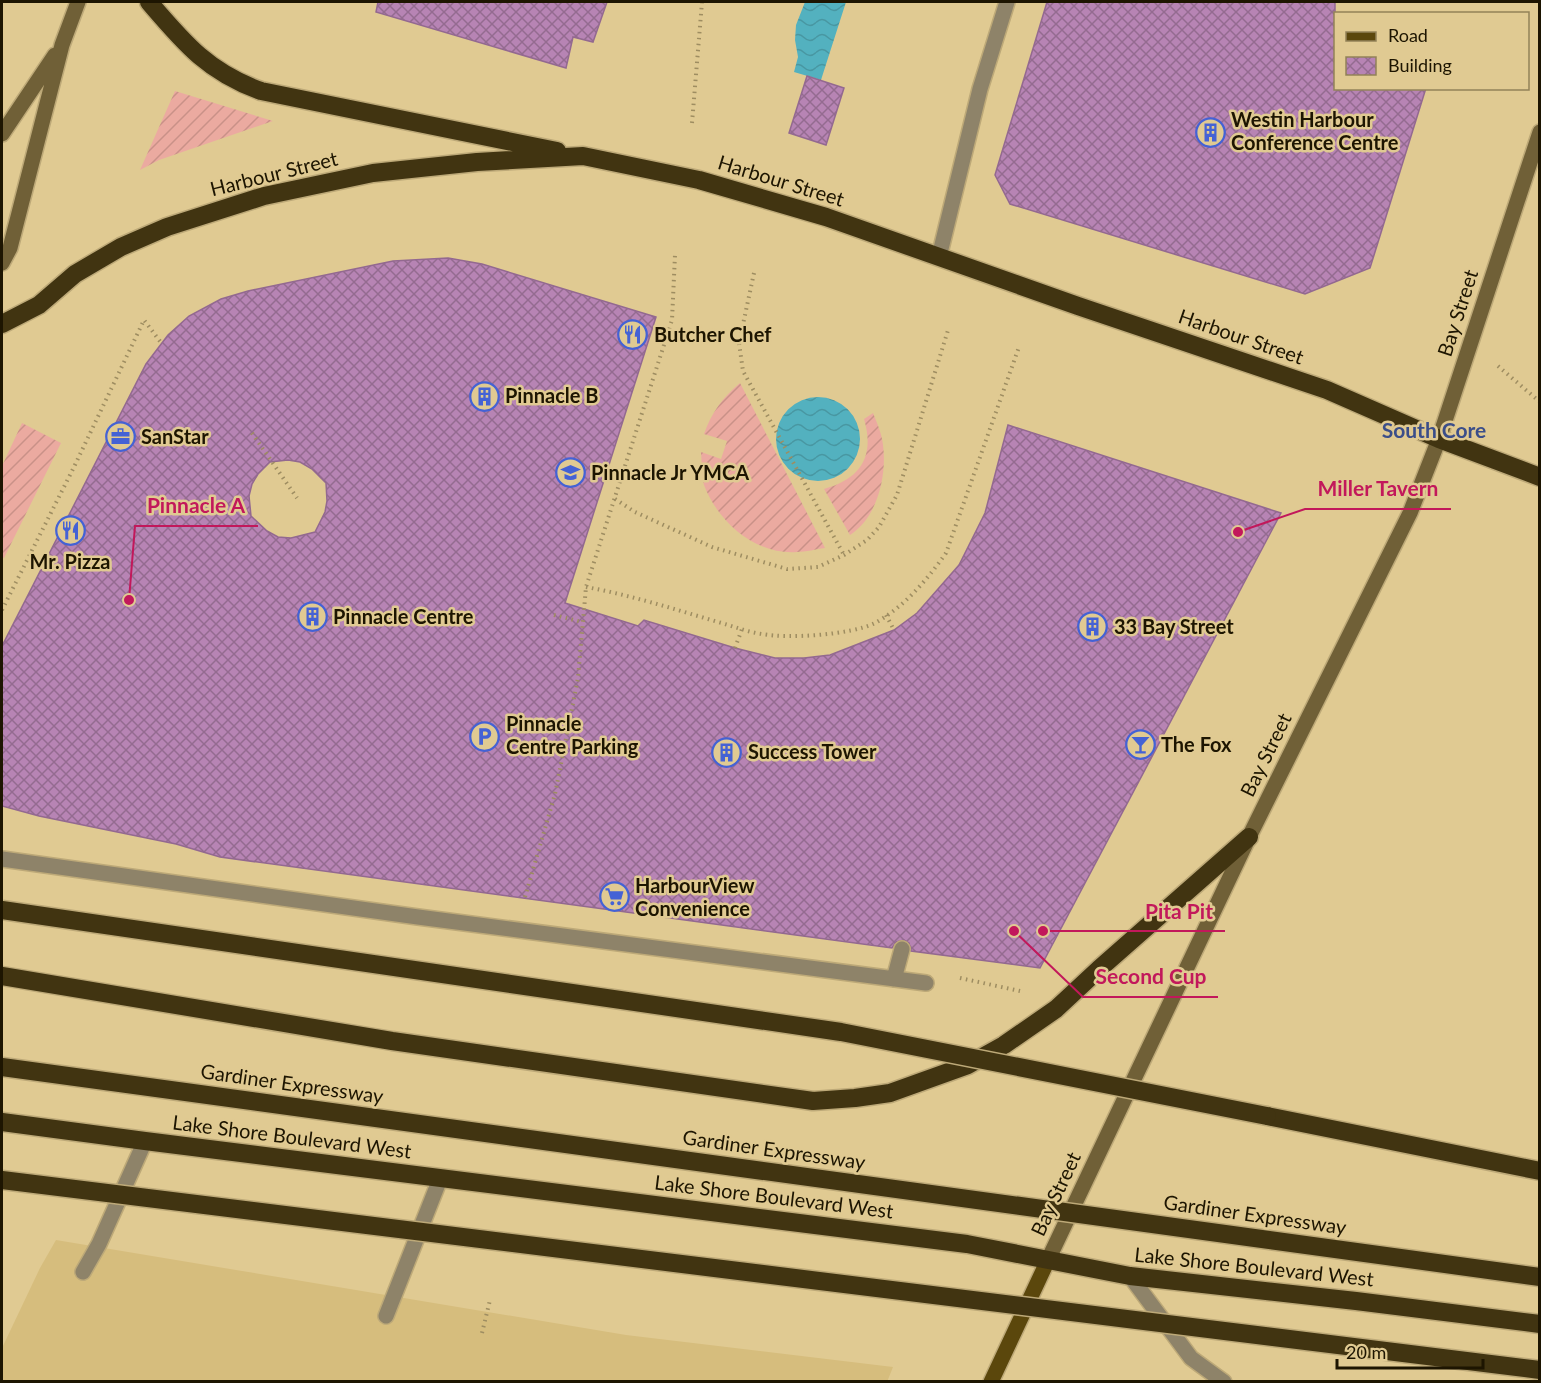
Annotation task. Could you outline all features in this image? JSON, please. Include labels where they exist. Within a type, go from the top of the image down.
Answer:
[{"type":"highway","points":[[149,2],[189,47],[235,82],[261,91],[583,156]]},
{"type":"highway","name":"Harbour Street","points":[[2,324],[39,304],[75,274],[121,248],[167,227],[264,196],[373,173],[477,162],[583,156],[699,180],[826,217],[1327,390],[1439,439],[1539,477]]},
{"type":"highway","points":[[2,976],[392,1041],[813,1101],[855,1098],[890,1093],[968,1065],[1004,1045],[1056,1010],[1099,969],[1249,837]]},
{"type":"highway","points":[[2,910],[842,1032],[1539,1171]]},
{"type":"highway","name":"Gardiner Expressway","points":[[2,1066],[1539,1277]]},
{"type":"highway","name":"Lake Shore Boulevard West","points":[[2,1122],[145,1142],[967,1244],[1130,1276],[1539,1324]]},
{"type":"highway","points":[[2,1180],[1539,1370]]},
{"type":"main road","points":[[2,263],[10,248],[62,45],[78,2]]},
{"type":"main road","points":[[2,134],[62,45]]},
{"type":"main road","name":"Bay Street","points":[[991,1382],[1249,837],[1410,513],[1439,439],[1539,132]]},
{"type":"lane","points":[[939,257],[980,88],[1007,2]]},
{"type":"lane","points":[[2,859],[926,983]]},
{"type":"lane","points":[[894,979],[902,949]]},
{"type":"lane","points":[[83,1272],[99,1244],[145,1142]]},
{"type":"lane","points":[[386,1316],[440,1179]]},
{"type":"lane","points":[[1130,1276],[1191,1358],[1224,1382]]},
{"type":"path","points":[[692,123],[702,2]]},
{"type":"path","points":[[523,904],[555,795],[578,678],[586,587],[672,320],[675,255]]},
{"type":"path","points":[[754,273],[739,343],[743,371],[844,555]]},
{"type":"path","points":[[2,609],[73,469],[144,320],[162,344]]},
{"type":"path","points":[[615,499],[635,512],[712,547],[787,569],[818,567],[844,555],[873,534],[897,495],[949,327]]},
{"type":"path","points":[[1471,342],[1539,402]]},
{"type":"path","points":[[586,587],[612,592],[763,635],[820,635],[848,632],[874,623],[902,603],[930,576],[946,553],[1019,347]]},
{"type":"path","points":[[252,433],[297,498]]},
{"type":"path","points":[[554,615],[582,622]]},
{"type":"path","points":[[886,615],[894,630]]},
{"type":"path","points":[[735,648],[742,628]]},
{"type":"path","points":[[482,1333],[490,1300]]},
{"type":"shaded area","points":[[175,91],[273,121],[159,160],[140,170]]},
{"type":"shaded area","points":[[740,383],[825,548],[804,552],[782,552],[767,548],[740,534],[710,499],[703,481],[701,452],[721,459],[727,441],[704,434],[718,406]]},
{"type":"shaded area","points":[[873,413],[883,445],[882,482],[868,518],[850,535],[824,489],[847,479],[862,464],[868,444],[864,419]]},
{"type":"shaded area","points":[[22,423],[61,443],[4,558],[2,557],[2,466]]},
{"type":"shaded area","points":[[56,1240],[626,1335],[893,1367],[887,1382],[2,1382],[2,1348]]},
{"type":"water","points":[[805,2],[846,2],[821,80],[794,72],[798,57],[795,40],[796,25]]},
{"type":"water","points":[[818,397],[834,400],[848,409],[857,423],[860,439],[857,455],[848,469],[834,478],[818,481],[802,478],[788,469],[779,455],[776,439],[779,423],[788,409],[802,400]]},
{"type":"building","points":[[378,2],[607,2],[593,42],[573,37],[566,68],[376,12]]},
{"type":"building","name":"Westin Harbour Conference Centre","points":[[1047,2],[1335,2],[1334,90],[1425,90],[1370,268],[1305,294],[1010,204],[995,175]]},
{"type":"building","points":[[807,76],[844,88],[826,145],[789,133]]},
{"type":"building","name":"Pinnacle Centre","points":[[448,258],[482,264],[656,317],[565,603],[638,626],[644,620],[775,658],[830,655],[894,630],[917,613],[959,565],[985,513],[1008,425],[1281,513],[1040,968],[911,951],[909,943],[904,940],[896,942],[892,948],[220,857],[176,844],[39,816],[2,806],[2,646],[146,364],[168,335],[189,316],[221,299],[248,291],[393,261]],"holes":[[[288,460],[300,462],[312,469],[326,483],[325,512],[315,532],[291,538],[278,537],[267,531],[251,516],[249,496],[252,484],[270,462]]]},
{"type":"place","name":"Westin Harbour Conference Centre","points":[[1210,132]]},
{"type":"place","name":"Butcher Chef","points":[[633,335]]},
{"type":"place","name":"Pinnacle B","points":[[484,396]]},
{"type":"place","name":"SanStar","points":[[120,437]]},
{"type":"place","name":"Pinnacle Jr YMCA","points":[[570,473]]},
{"type":"place","name":"Mr. Pizza","points":[[70,531]]},
{"type":"place","name":"Miller Tavern","points":[[1238,532]]},
{"type":"place","name":"Pinnacle A","points":[[129,600]]},
{"type":"place","name":"Pinnacle Centre","points":[[312,617]]},
{"type":"place","name":"33 Bay Street","points":[[1093,627]]},
{"type":"place","name":"Pinnacle Centre Parking","points":[[485,736]]},
{"type":"place","name":"The Fox","points":[[1140,745]]},
{"type":"place","name":"Success Tower","points":[[727,752]]},
{"type":"place","name":"HarbourView Convenience","points":[[614,897]]},
{"type":"place","name":"Second Cup","points":[[1014,931]]},
{"type":"place","name":"Pita Pit","points":[[1043,931]]},
{"type":"district","name":"South Core","points":[[1434,431]]}]
